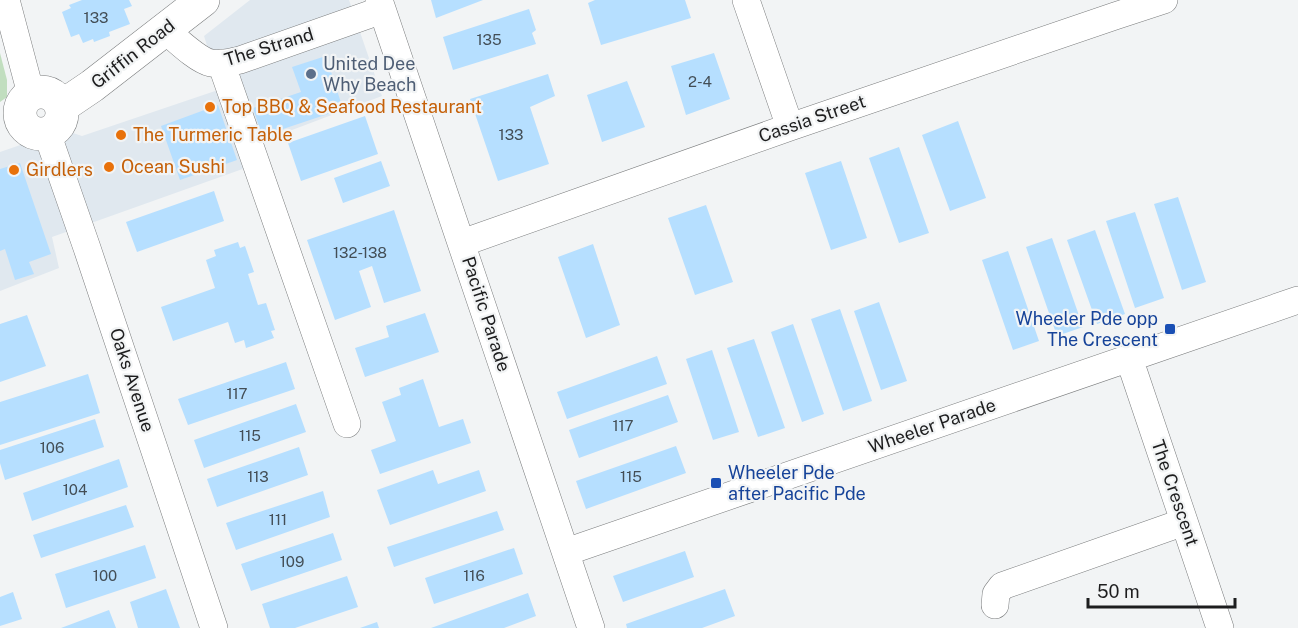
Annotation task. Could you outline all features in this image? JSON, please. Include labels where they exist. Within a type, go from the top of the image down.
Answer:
[{"type":"main road","name":"Griffin Road","points":[[32,116],[92,87],[202,0]]},
{"type":"street","name":"Oaks Avenue","points":[[6,0],[32,116],[91,260],[214,628]]},
{"type":"street","points":[[747,0],[790,127]]},
{"type":"street","name":"Cassia Street","points":[[462,243],[790,127],[1112,8],[1164,0]]},
{"type":"street","name":"The Strand","points":[[164,29],[198,57],[210,63],[224,64],[240,60],[380,5]]},
{"type":"street","name":"Pacific Parade","points":[[380,5],[591,628]]},
{"type":"street","points":[[221,63],[346,424]]},
{"type":"street","name":"Wheeler Parade","points":[[566,552],[1298,300]]},
{"type":"street","name":"The Crescent","points":[[1129,358],[1220,628]]},
{"type":"street","points":[[995,605],[996,594],[1002,586],[1184,522]]},
{"type":"shaded area","points":[[250,0],[349,0],[382,96],[255,144],[251,166],[52,237],[59,268],[0,291],[0,152],[64,130],[82,136],[221,89],[204,36]]},
{"type":"green space","points":[[0,53],[7,80],[7,97],[0,102]]},
{"type":"building","points":[[82,0],[129,0],[132,6],[124,9],[130,24],[109,32],[110,36],[94,42],[93,39],[83,43],[79,34],[71,37],[62,12],[71,8],[69,5]]},
{"type":"building","points":[[431,0],[483,0],[436,18]]},
{"type":"building","points":[[595,0],[685,0],[691,18],[601,45],[588,3]]},
{"type":"building","points":[[529,9],[536,30],[532,33],[536,44],[453,70],[443,37]]},
{"type":"building","points":[[714,53],[730,99],[686,115],[671,66]]},
{"type":"building","points":[[326,56],[343,109],[262,136],[253,108],[301,92],[292,67]]},
{"type":"building","points":[[548,74],[555,96],[530,107],[549,164],[498,181],[470,99]]},
{"type":"building","points":[[627,81],[645,127],[602,142],[587,95]]},
{"type":"building","points":[[218,105],[237,160],[180,180],[161,126]]},
{"type":"building","points":[[365,116],[378,154],[301,181],[288,143]]},
{"type":"building","points":[[958,121],[986,198],[950,211],[922,135]]},
{"type":"building","points":[[899,147],[929,233],[899,243],[869,158]]},
{"type":"building","points":[[381,161],[390,186],[343,203],[334,178]]},
{"type":"building","points":[[841,161],[867,238],[831,250],[805,173]]},
{"type":"building","points":[[20,163],[51,254],[29,262],[34,274],[15,280],[5,249],[0,251],[0,169]]},
{"type":"building","points":[[214,191],[224,221],[137,252],[126,222]]},
{"type":"building","points":[[1178,197],[1206,282],[1182,290],[1154,204]]},
{"type":"building","points":[[706,205],[733,282],[695,295],[668,218]]},
{"type":"building","points":[[394,210],[421,291],[384,303],[372,266],[359,271],[371,307],[335,320],[307,240]]},
{"type":"building","points":[[1135,212],[1164,298],[1135,308],[1106,221]]},
{"type":"building","points":[[1095,230],[1125,314],[1097,324],[1067,240]]},
{"type":"building","points":[[1052,238],[1083,327],[1057,336],[1026,247]]},
{"type":"building","points":[[238,242],[240,248],[245,246],[254,272],[248,274],[258,305],[266,303],[275,330],[271,331],[274,338],[246,348],[244,340],[235,343],[228,322],[173,341],[161,307],[215,288],[206,260],[216,256],[214,250]]},
{"type":"building","points":[[593,244],[620,325],[586,338],[558,257]]},
{"type":"building","points":[[1008,251],[1039,341],[1013,350],[982,260]]},
{"type":"building","points":[[879,302],[907,381],[881,390],[854,311]]},
{"type":"building","points":[[840,309],[872,401],[843,411],[811,319]]},
{"type":"building","points":[[425,313],[439,352],[365,377],[355,348],[389,337],[386,326]]},
{"type":"building","points":[[27,315],[46,366],[0,382],[0,324]]},
{"type":"building","points":[[793,324],[824,414],[802,422],[771,332]]},
{"type":"building","points":[[754,339],[785,428],[758,437],[727,348]]},
{"type":"building","points":[[712,350],[739,432],[713,440],[686,359]]},
{"type":"building","points":[[657,356],[667,384],[567,419],[557,392]]},
{"type":"building","points":[[286,362],[295,389],[188,425],[178,399]]},
{"type":"building","points":[[88,374],[100,413],[0,445],[0,402]]},
{"type":"building","points":[[423,379],[439,427],[463,419],[471,443],[380,474],[371,450],[396,441],[382,402],[401,395],[399,388]]},
{"type":"building","points":[[668,395],[678,422],[579,458],[569,430]]},
{"type":"building","points":[[296,404],[306,432],[204,468],[194,440]]},
{"type":"building","points":[[95,419],[104,447],[5,480],[0,463],[0,450]]},
{"type":"building","points":[[676,446],[686,473],[586,509],[576,481]]},
{"type":"building","points":[[299,447],[308,475],[217,507],[207,479]]},
{"type":"building","points":[[119,459],[128,487],[32,521],[23,493]]},
{"type":"building","points":[[433,470],[438,484],[479,470],[486,491],[390,525],[377,490]]},
{"type":"building","points":[[323,491],[330,517],[236,550],[226,523]]},
{"type":"building","points":[[126,505],[134,527],[41,558],[33,535]]},
{"type":"building","points":[[497,511],[504,530],[394,567],[387,547]]},
{"type":"building","points":[[333,533],[342,560],[251,591],[241,564]]},
{"type":"building","points":[[145,545],[156,578],[66,608],[55,574]]},
{"type":"building","points":[[514,548],[523,574],[434,604],[425,578]]},
{"type":"building","points":[[685,551],[694,577],[623,602],[613,576]]},
{"type":"building","points":[[347,576],[358,607],[295,628],[270,628],[262,604]]},
{"type":"building","points":[[166,589],[180,628],[138,628],[130,602]]},
{"type":"building","points":[[725,589],[735,616],[702,628],[627,628],[626,624]]},
{"type":"building","points":[[13,592],[22,619],[0,626],[0,597]]},
{"type":"building","points":[[528,593],[536,616],[504,628],[431,628]]},
{"type":"building","points":[[109,610],[116,628],[61,628]]},
{"type":"building","points":[[377,622],[379,628],[360,628]]},
{"type":"place","name":"United Dee Why Beach","points":[[311,74]]},
{"type":"place","name":"Top BBQ & Seafood Restaurant","points":[[210,107]]},
{"type":"place","name":"The Turmeric Table","points":[[121,135]]},
{"type":"place","name":"Ocean Sushi","points":[[109,167]]},
{"type":"place","name":"Girdlers","points":[[14,170]]},
{"type":"place","name":"Wheeler Pde opp The Crescent","points":[[1170,329]]},
{"type":"place","name":"Wheeler Pde after Pacific Pde","points":[[716,483]]}]
